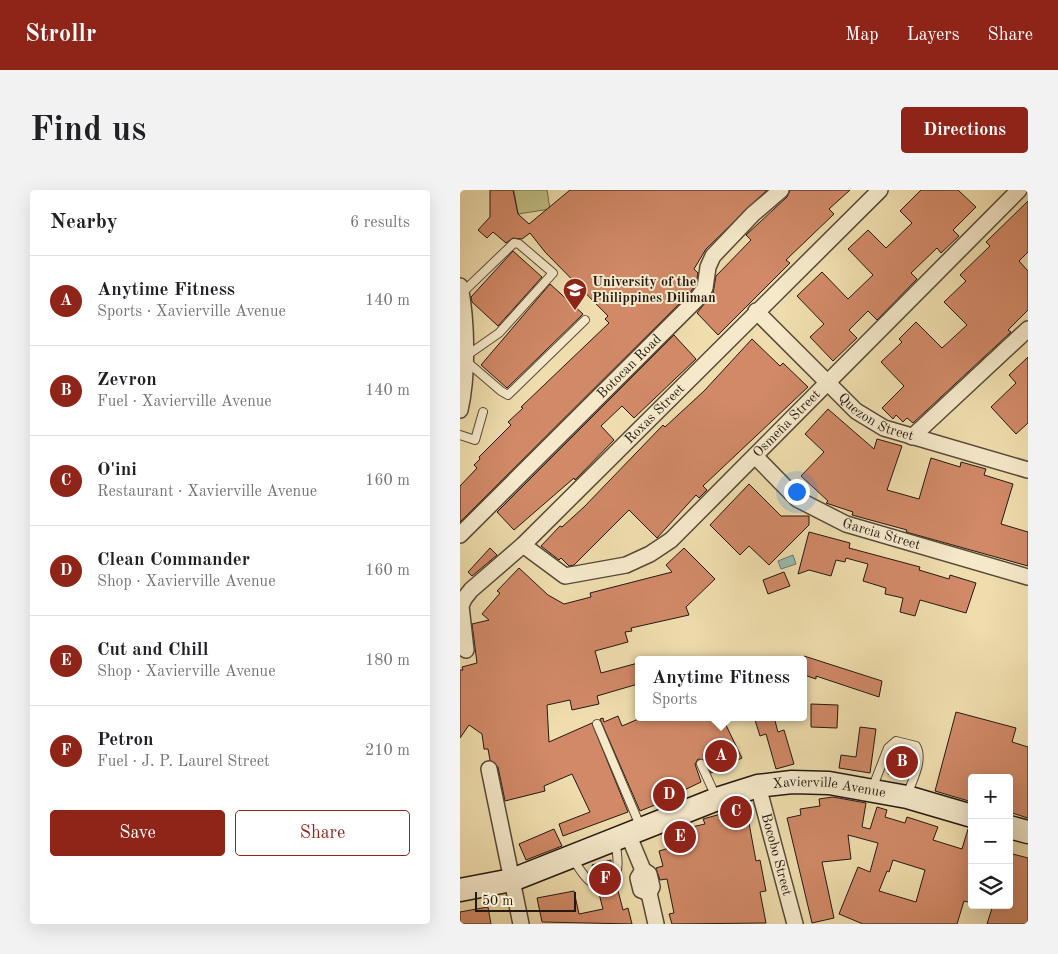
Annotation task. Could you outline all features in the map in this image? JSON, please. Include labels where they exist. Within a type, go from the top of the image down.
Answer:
[{"type":"main road","name":"Xavierville Avenue","points":[[460,890],[512,880],[572,858],[717,799],[758,786],[816,782],[872,789],[968,815]]},
{"type":"main road","points":[[1013,828],[1028,832]]},
{"type":"street","name":"Botocan Road","points":[[460,535],[696,300],[705,288],[708,267],[714,256],[753,214],[782,190]]},
{"type":"street","name":"Roxas Street","points":[[466,650],[461,606],[471,590],[524,545],[756,311],[880,190]]},
{"type":"street","name":"Osmeña Street","points":[[524,545],[565,576],[626,564],[650,554],[671,540],[1019,190]]},
{"type":"street","points":[[460,410],[465,388],[461,290]]},
{"type":"street","name":"Quezon Street","points":[[756,311],[856,411],[884,428],[1028,470]]},
{"type":"street","points":[[912,437],[1028,329]]},
{"type":"street","name":"Garcia Street","points":[[755,456],[797,499],[846,524],[1028,576]]},
{"type":"street","points":[[489,769],[521,924]]},
{"type":"street","name":"Bocobo Street","points":[[758,786],[795,924]]},
{"type":"street","points":[[628,834],[643,870],[649,874],[652,888],[648,893],[656,924]]},
{"type":"lane","points":[[461,290],[514,243],[519,244],[553,273],[499,333],[465,359],[501,392],[508,395],[585,320]]},
{"type":"lane","points":[[460,435],[475,440],[483,412]]},
{"type":"lane","points":[[572,858],[590,882],[596,884],[607,883],[612,879],[617,868],[628,834],[596,724]]},
{"type":"lane","points":[[872,789],[888,748],[896,740],[904,741],[916,746],[919,750],[917,766],[907,797]]},
{"type":"lane","points":[[701,764],[717,799]]},
{"type":"shaded area","points":[[514,190],[547,190],[550,209],[518,214]]},
{"type":"water","points":[[793,555],[796,564],[781,569],[778,561]]},
{"type":"building","points":[[490,190],[513,190],[518,214],[529,224],[570,190],[767,190],[706,249],[694,269],[698,273],[696,284],[689,294],[460,522],[460,486],[477,468],[474,465],[480,459],[479,457],[511,425],[508,422],[523,408],[521,407],[609,323],[605,319],[608,316],[545,252],[530,233],[522,239],[513,238],[506,243],[493,232],[487,238],[478,230],[490,217]]},
{"type":"building","points":[[790,190],[850,190],[829,209],[834,214],[786,260],[790,263],[718,335],[697,313],[713,293],[716,276],[751,240],[746,235],[787,197]]},
{"type":"building","points":[[921,190],[958,190],[976,207],[953,230],[959,236],[941,253],[937,248],[911,273],[917,279],[877,320],[868,311],[849,330],[857,338],[833,361],[810,337],[824,324],[797,296],[822,272],[848,299],[873,275],[848,249],[868,230],[886,248],[912,223],[900,211]]},
{"type":"building","points":[[1028,201],[1028,252],[1019,261],[1028,271],[1028,310],[1008,330],[1011,332],[913,423],[907,418],[903,422],[896,415],[893,419],[882,408],[904,386],[881,362],[902,342],[899,339],[916,322],[942,348],[967,325],[944,302],[966,281],[960,275],[990,246],[986,242]]},
{"type":"building","points":[[513,251],[542,277],[498,326],[472,302],[471,297]]},
{"type":"building","points":[[550,284],[583,314],[507,388],[481,365]]},
{"type":"building","points":[[674,335],[696,359],[634,418],[622,406],[601,426],[614,440],[575,480],[574,478],[514,530],[497,512]]},
{"type":"building","points":[[752,339],[780,366],[783,363],[808,387],[703,486],[707,490],[699,498],[696,495],[657,538],[629,510],[574,565],[569,566],[561,558],[559,560],[541,546],[560,526],[562,527],[584,507],[663,425],[665,427],[704,391]]},
{"type":"building","points":[[1028,357],[1028,423],[1016,434],[991,407],[1016,383],[1009,375]]},
{"type":"building","points":[[828,409],[874,449],[877,439],[902,446],[887,490],[919,499],[931,458],[960,467],[961,462],[986,469],[984,475],[1013,484],[1001,524],[1028,532],[1028,566],[906,532],[907,530],[852,515],[853,512],[826,503],[828,501],[801,476],[824,452],[805,434]]},
{"type":"building","points":[[749,484],[781,516],[809,516],[809,525],[769,565],[749,546],[740,555],[710,525]]},
{"type":"building","points":[[809,532],[850,543],[849,548],[920,567],[919,570],[949,579],[950,575],[976,583],[966,613],[920,600],[915,616],[900,612],[903,598],[885,594],[886,588],[863,581],[868,564],[846,558],[845,562],[836,560],[831,576],[809,570],[798,574]]},
{"type":"building","points":[[490,548],[497,555],[472,576],[468,572]]},
{"type":"building","points":[[684,548],[715,579],[686,607],[689,615],[631,628],[632,631],[625,632],[628,642],[595,651],[601,673],[635,664],[635,685],[597,696],[599,704],[572,710],[570,700],[547,705],[549,742],[592,723],[628,812],[563,836],[559,824],[590,812],[572,774],[544,786],[545,791],[505,801],[498,767],[490,760],[488,749],[484,749],[482,734],[469,725],[460,738],[460,670],[463,670],[462,667],[477,663],[472,624],[489,620],[482,614],[500,593],[497,591],[519,568],[548,595],[564,604],[591,597],[590,593],[672,572],[666,565]]},
{"type":"building","points":[[784,572],[790,586],[768,594],[763,580]]},
{"type":"building","points":[[807,657],[882,681],[879,697],[816,676],[816,679],[807,676]]},
{"type":"building","points":[[811,704],[838,705],[837,728],[811,727]]},
{"type":"building","points":[[956,712],[1016,728],[1012,742],[1028,747],[1028,818],[1013,813],[1013,774],[968,774],[968,801],[935,791]]},
{"type":"building","points":[[618,716],[622,726],[635,720],[724,721],[742,758],[711,773],[705,760],[698,759],[695,764],[701,782],[676,794],[677,796],[640,811],[600,719],[603,718],[604,722]]},
{"type":"building","points":[[755,721],[775,721],[778,732],[784,730],[794,764],[776,769],[766,734],[760,736]]},
{"type":"building","points":[[860,727],[876,729],[870,773],[839,768],[841,755],[856,757]]},
{"type":"building","points":[[897,747],[913,753],[906,779],[888,774]]},
{"type":"building","points":[[833,797],[866,803],[862,827],[870,829],[877,807],[887,810],[885,817],[905,823],[907,817],[938,827],[933,840],[962,849],[968,829],[968,902],[964,901],[957,924],[863,924],[839,914],[858,867],[870,872],[878,843],[848,835],[851,859],[822,862],[834,918],[812,923],[787,818],[801,815],[800,809],[820,806],[819,799]],"holes":[[[893,860],[925,870],[916,902],[879,891]]]},
{"type":"building","points":[[746,807],[756,861],[760,860],[766,891],[760,892],[766,923],[672,924],[669,914],[674,913],[667,879],[660,880],[656,868],[663,866],[659,851],[686,843],[683,829],[705,824],[703,819]]},
{"type":"building","points":[[554,829],[562,846],[526,860],[519,844]]},
{"type":"building","points":[[1013,854],[1028,858],[1028,924],[987,924],[992,909],[1013,909]]},
{"type":"building","points":[[611,860],[609,875],[601,879],[595,878],[592,865]]},
{"type":"building","points":[[616,883],[623,910],[628,908],[632,924],[542,922],[537,898],[574,891],[579,914],[603,909],[598,890],[604,890]]},
{"type":"building","points":[[488,907],[491,924],[460,924],[460,912]]},
{"type":"place","name":"University of the Philippines Diliman","points":[[575,311]]},
{"type":"place","name":"Anytime Fitness","points":[[721,756]]},
{"type":"place","name":"Zevron","points":[[902,762]]},
{"type":"place","name":"Clean Commander","points":[[669,795]]},
{"type":"place","name":"O'ini","points":[[736,812]]},
{"type":"place","name":"Cut and Chill","points":[[680,837]]},
{"type":"place","name":"Petron","points":[[605,879]]}]
